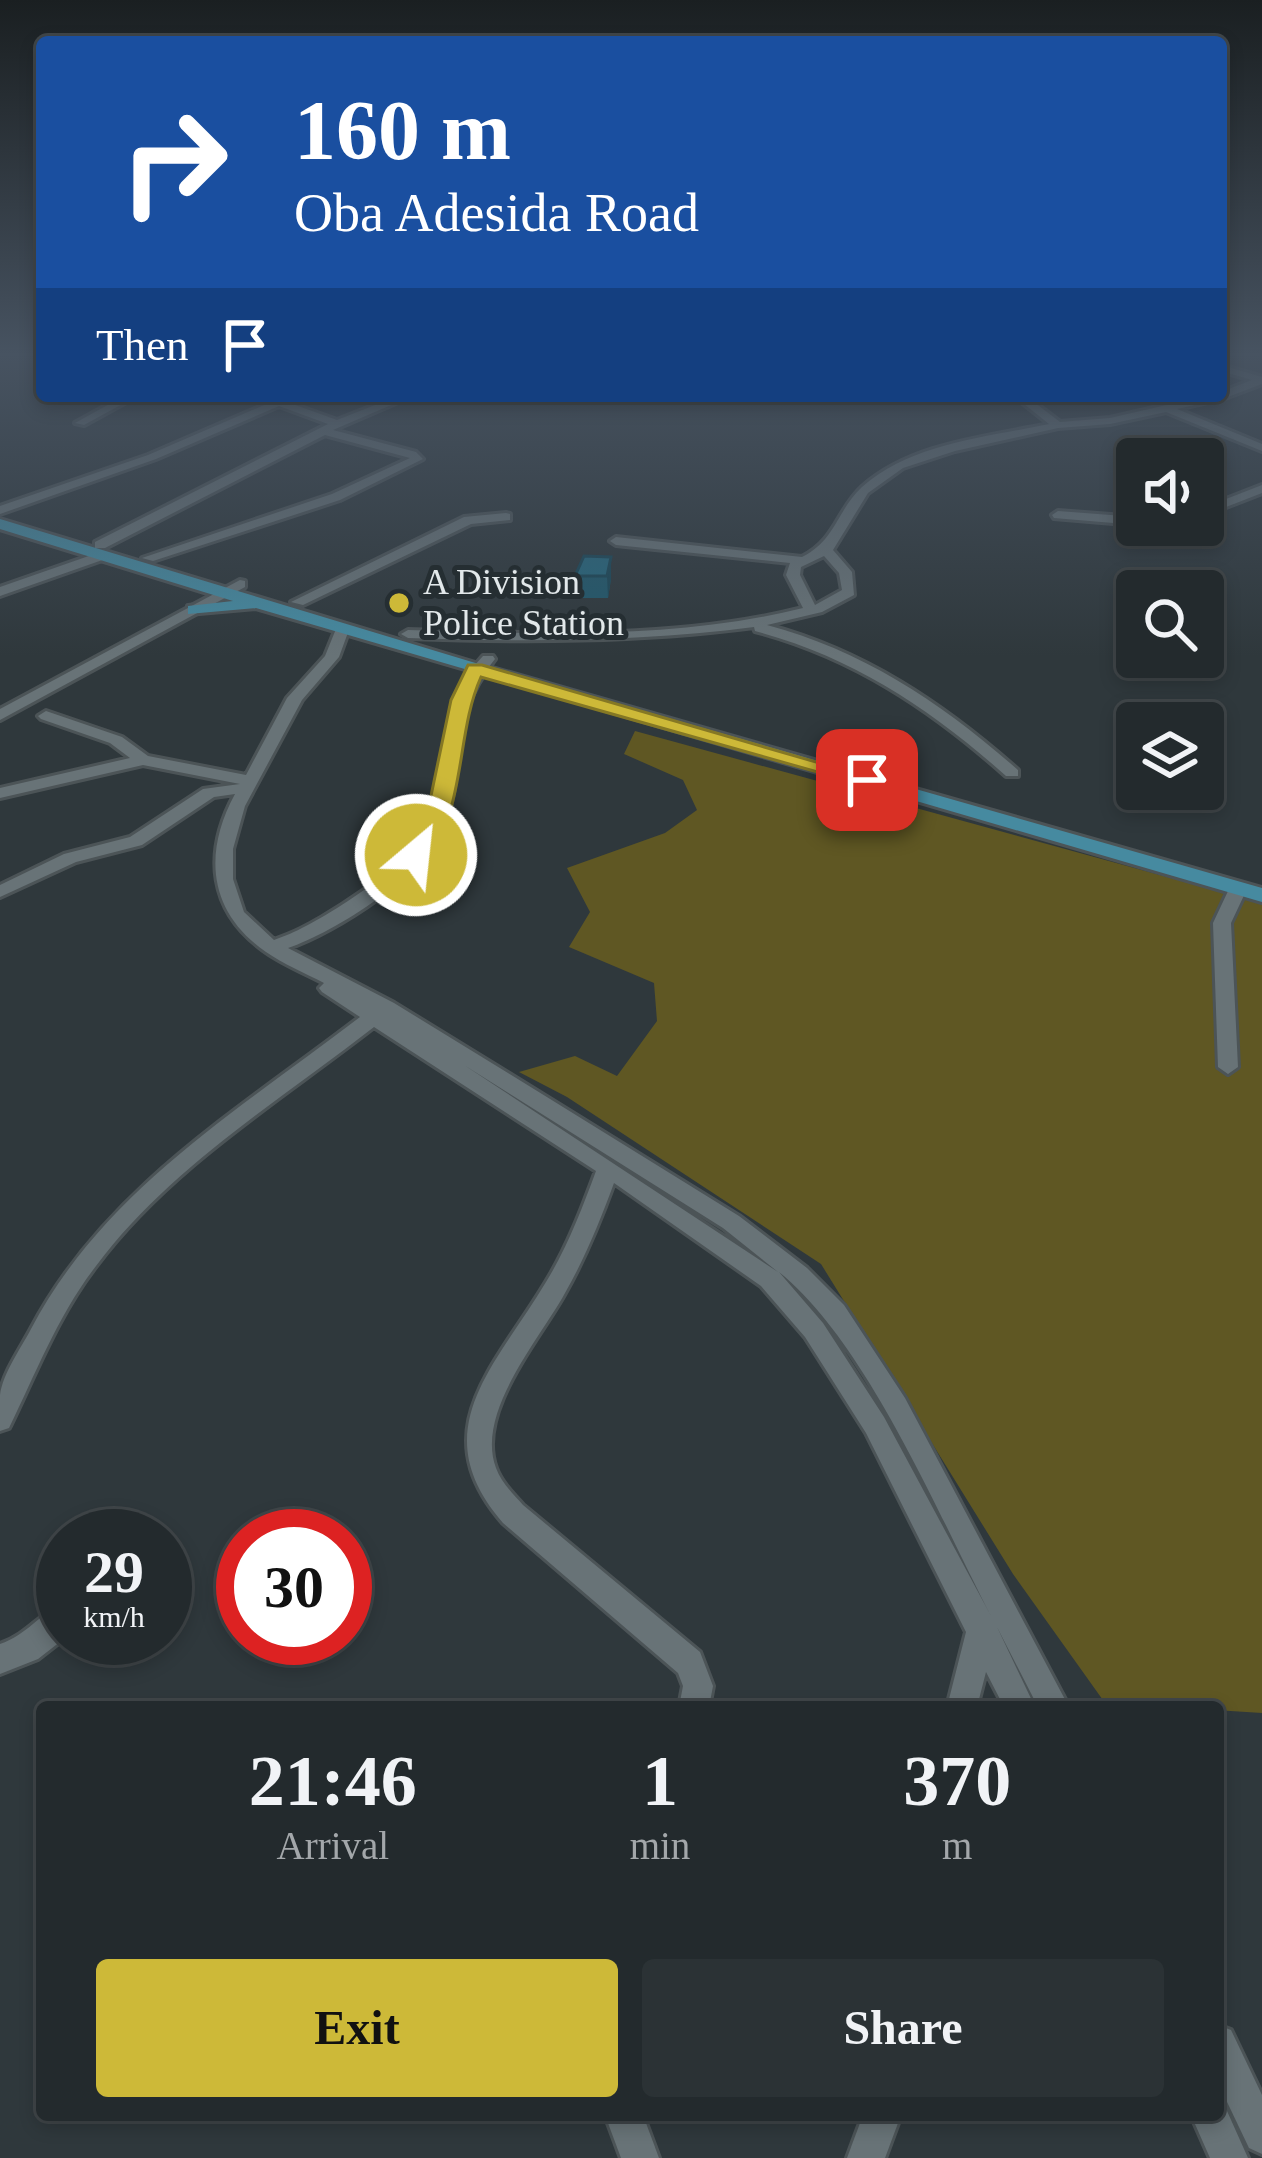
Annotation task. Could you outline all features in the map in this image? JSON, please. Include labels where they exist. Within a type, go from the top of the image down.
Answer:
[{"type":"main road","points":[[3,517],[176,576],[298,602],[409,634],[478,661],[1262,895]]},
{"type":"main road","points":[[102,550],[148,558],[343,627],[1262,878]]},
{"type":"main road","points":[[176,576],[186,608],[271,604]]},
{"type":"street","points":[[3,517],[36,498],[157,455]]},
{"type":"street","points":[[0,592],[102,550],[280,455]]},
{"type":"street","points":[[148,558],[336,497],[417,459],[413,455]]},
{"type":"street","points":[[616,541],[800,560],[826,550],[864,491],[899,466],[932,455]]},
{"type":"street","points":[[1224,504],[1262,489]]},
{"type":"street","points":[[1058,515],[1116,519]]},
{"type":"street","points":[[298,602],[468,520],[506,517]]},
{"type":"street","points":[[409,634],[514,639],[753,626],[844,597],[851,587],[826,550]]},
{"type":"street","points":[[800,560],[792,571],[811,610]]},
{"type":"street","points":[[0,715],[225,585]]},
{"type":"street","points":[[0,704],[186,608]]},
{"type":"street","points":[[753,626],[844,652],[980,743],[1012,773]]},
{"type":"street","points":[[343,627],[332,657],[295,698],[245,784],[224,849],[224,879],[236,914],[271,947],[370,1018],[608,1168],[770,1279],[814,1330],[874,1425],[1017,1701]]},
{"type":"street","points":[[271,947],[312,932],[416,855],[434,836],[461,700],[478,661],[514,639]]},
{"type":"street","points":[[46,716],[116,740],[143,760],[245,784]]},
{"type":"street","points":[[0,793],[143,760]]},
{"type":"street","points":[[0,892],[70,857],[136,841],[209,793],[245,784]]},
{"type":"street","points":[[1228,1067],[1222,923],[1238,889]]},
{"type":"street","points":[[305,967],[312,932]]},
{"type":"street","points":[[305,967],[333,977],[514,1086],[731,1222],[800,1275],[835,1312],[896,1406],[1051,1701]]},
{"type":"street","points":[[0,1420],[43,1334],[98,1245],[191,1160],[370,1018]]},
{"type":"street","points":[[608,1168],[583,1235],[483,1419],[482,1467],[493,1492],[513,1514],[689,1663],[698,1686],[695,1701]]},
{"type":"street","points":[[964,1701],[982,1627]]},
{"type":"street","points":[[0,1659],[36,1642]]},
{"type":"street","points":[[1224,2056],[1262,2135]]},
{"type":"street","points":[[626,2121],[640,2158]]},
{"type":"street","points":[[866,2158],[880,2121]]},
{"type":"street","points":[[1213,2121],[1229,2158]]},
{"type":"shaded area","points":[[635,731],[1262,903],[1262,1713],[1224,1711],[1224,1701],[1104,1701],[1013,1574],[821,1264],[567,1097],[519,1072],[575,1056],[617,1076],[657,1021],[654,983],[569,947],[590,912],[567,868],[665,833],[697,810],[683,780],[624,754]]},
{"type":"building","points":[[584,556],[611,557],[607,576],[575,576]]},
{"type":"place","name":"A Division Police Station","points":[[399,603]]},
{"type":"route","points":[[416,855],[434,836],[461,700],[475,669],[867,780]]}]
